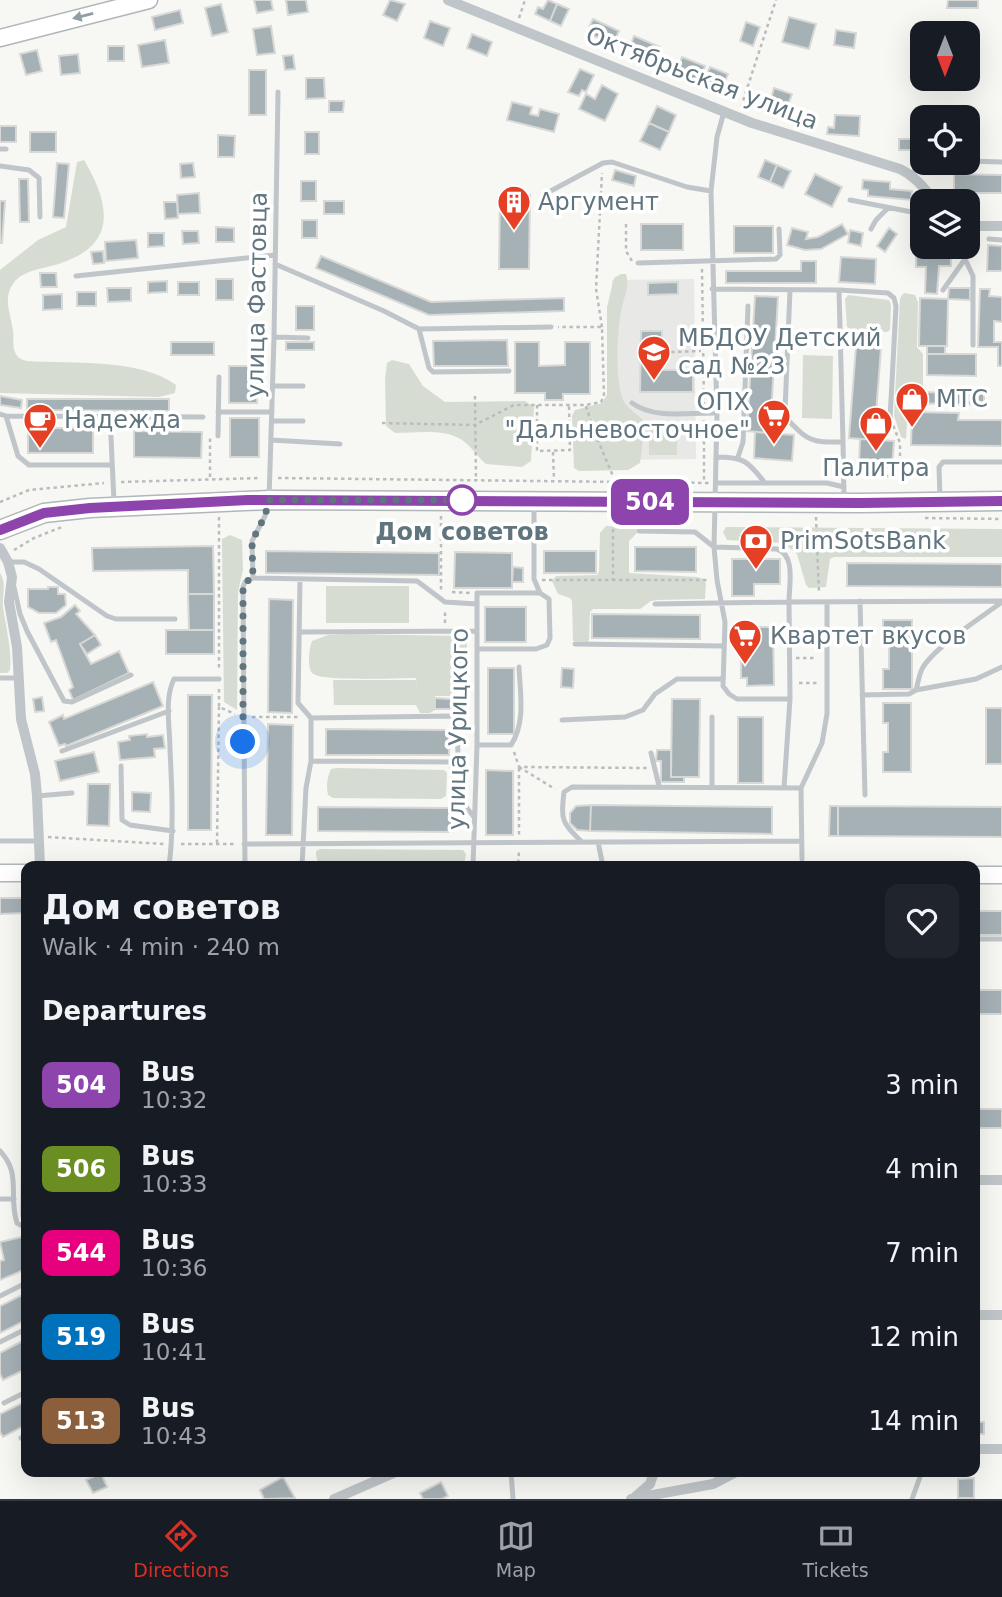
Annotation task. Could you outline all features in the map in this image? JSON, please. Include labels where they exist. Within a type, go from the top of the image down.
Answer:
[{"type":"main road","points":[[0,38],[149,0]]},
{"type":"main road","points":[[1,527],[44,513],[114,505],[269,500],[716,502],[844,495],[940,502],[1002,501]]},
{"type":"main road","points":[[0,873],[21,873]]},
{"type":"main road","points":[[980,875],[1002,874]]},
{"type":"street","name":"Октябрьская улица","points":[[448,0],[724,112],[909,173],[926,189]]},
{"type":"street","points":[[980,226],[1002,226]]},
{"type":"street","points":[[4,555],[12,577],[9,602],[17,647],[21,719],[35,774],[40,861]]},
{"type":"street","points":[[980,1180],[1002,1180]]},
{"type":"street","points":[[980,1315],[1002,1315]]},
{"type":"street","points":[[980,1449],[1002,1449]]},
{"type":"street","points":[[334,1499],[382,1477]]},
{"type":"street","points":[[632,1498],[650,1483],[652,1477]]},
{"type":"street","points":[[632,1498],[713,1483],[726,1477]]},
{"type":"lane","name":"улица Фастовца","points":[[253,578],[252,541],[265,516],[269,500],[278,92]]},
{"type":"lane","points":[[724,112],[717,137],[711,191],[717,414],[714,547],[725,622],[723,685],[729,694],[737,699],[790,699]]},
{"type":"lane","points":[[980,161],[1002,162]]},
{"type":"lane","points":[[545,194],[603,163],[622,165],[687,187],[711,191]]},
{"type":"lane","points":[[0,166],[29,170],[39,178],[40,218]]},
{"type":"lane","points":[[850,200],[910,212]]},
{"type":"lane","points":[[871,229],[888,208]]},
{"type":"lane","points":[[638,263],[776,259],[779,255],[779,229]]},
{"type":"lane","points":[[989,239],[1002,240]]},
{"type":"lane","points":[[76,275],[275,255]]},
{"type":"lane","points":[[943,290],[965,259],[973,276],[973,345]]},
{"type":"lane","points":[[275,264],[384,311],[419,330],[551,327]]},
{"type":"lane","points":[[712,289],[888,293],[894,298],[896,320],[890,419]]},
{"type":"lane","points":[[790,290],[786,416],[804,437],[812,441],[843,442]]},
{"type":"lane","points":[[839,290],[844,495]]},
{"type":"lane","points":[[738,457],[743,442],[748,306]]},
{"type":"lane","points":[[419,330],[429,368],[433,372],[509,371]]},
{"type":"lane","points":[[274,337],[308,338]]},
{"type":"lane","points":[[218,436],[219,377]]},
{"type":"lane","points":[[273,386],[303,386]]},
{"type":"lane","points":[[632,404],[643,412],[717,414]]},
{"type":"lane","points":[[218,412],[272,412]]},
{"type":"lane","points":[[112,465],[29,465],[18,456],[3,415],[204,416]]},
{"type":"lane","points":[[110,416],[114,505]]},
{"type":"lane","points":[[272,421],[303,421]]},
{"type":"lane","points":[[271,440],[340,443]]},
{"type":"lane","points":[[716,457],[738,457],[751,465],[765,483]]},
{"type":"lane","points":[[940,502],[939,467],[943,462],[1002,462]]},
{"type":"lane","points":[[716,483],[827,483],[844,495]]},
{"type":"lane","points":[[477,649],[536,649],[547,645],[550,638],[549,600],[540,593],[534,579],[534,501]]},
{"type":"lane","points":[[639,531],[695,532],[714,547],[777,549],[784,551],[789,559],[790,699],[784,788]]},
{"type":"lane","points":[[4,555],[39,569],[107,617],[175,618]]},
{"type":"lane","points":[[12,577],[17,603],[27,631],[64,702],[72,702],[131,675]]},
{"type":"lane","points":[[244,861],[242,717],[245,582],[253,578],[417,581],[445,602],[477,604]]},
{"type":"lane","points":[[300,579],[298,703],[311,718],[311,761],[306,788],[302,861]]},
{"type":"lane","points":[[477,593],[540,593]]},
{"type":"lane","name":"улица Урицкого","points":[[473,861],[477,745],[477,593]]},
{"type":"lane","points":[[860,601],[865,795]]},
{"type":"lane","points":[[655,604],[1002,601]]},
{"type":"lane","points":[[916,690],[923,668],[930,659],[1002,601]]},
{"type":"lane","points":[[802,859],[801,788],[825,730],[828,658],[823,602]]},
{"type":"lane","points":[[300,632],[477,631]]},
{"type":"lane","points":[[575,644],[724,646]]},
{"type":"lane","points":[[477,745],[512,745],[520,726],[519,667]]},
{"type":"lane","points":[[862,695],[909,694],[916,690],[976,679],[1002,667]]},
{"type":"lane","points":[[0,678],[19,678]]},
{"type":"lane","points":[[170,861],[173,831],[169,711],[171,686],[174,679],[219,679]]},
{"type":"lane","points":[[562,720],[625,717],[643,710],[655,694],[677,679],[723,679]]},
{"type":"lane","points":[[62,751],[169,711]]},
{"type":"lane","points":[[311,718],[452,716],[457,721],[458,757],[451,762],[311,761]]},
{"type":"lane","points":[[712,717],[712,788]]},
{"type":"lane","points":[[651,753],[659,786]]},
{"type":"lane","points":[[451,762],[452,780],[461,801],[474,817]]},
{"type":"lane","points":[[121,766],[122,820],[130,825],[173,831]]},
{"type":"lane","points":[[582,842],[564,824],[561,816],[564,792],[572,786],[801,788]]},
{"type":"lane","points":[[37,796],[72,793]]},
{"type":"lane","points":[[0,841],[40,839]]},
{"type":"lane","points":[[244,844],[802,841]]},
{"type":"lane","points":[[598,842],[602,861]]},
{"type":"lane","points":[[980,939],[1002,939]]},
{"type":"lane","points":[[0,1151],[9,1160],[13,1171],[17,1223],[21,1225]]},
{"type":"lane","points":[[0,1199],[14,1199]]},
{"type":"lane","points":[[0,1296],[21,1286]]},
{"type":"lane","points":[[0,1342],[21,1332]]},
{"type":"lane","points":[[4,1404],[21,1395]]},
{"type":"lane","points":[[511,1477],[513,1499]]},
{"type":"lane","points":[[912,1499],[920,1477]]},
{"type":"path","points":[[515,28],[525,0]]},
{"type":"path","points":[[738,117],[776,0]]},
{"type":"path","points":[[382,424],[475,425],[509,407],[586,405],[601,402],[604,396],[602,327],[596,289],[603,163]]},
{"type":"path","points":[[626,224],[627,256],[638,263]]},
{"type":"path","points":[[702,262],[704,483]]},
{"type":"path","points":[[551,327],[602,327]]},
{"type":"path","points":[[671,352],[715,350]]},
{"type":"path","points":[[475,396],[476,479]]},
{"type":"path","points":[[537,405],[537,451],[553,451],[570,450],[569,405]]},
{"type":"path","points":[[586,405],[615,481]]},
{"type":"path","points":[[204,416],[210,423],[210,477]]},
{"type":"path","points":[[844,476],[900,477],[900,443],[890,419]]},
{"type":"path","points":[[553,451],[554,480]]},
{"type":"path","points":[[873,476],[873,487]]},
{"type":"path","points":[[0,502],[29,490],[49,487],[210,477],[716,483]]},
{"type":"path","points":[[613,515],[613,580]]},
{"type":"path","points":[[441,516],[441,592],[477,593]]},
{"type":"path","points":[[217,845],[219,517]]},
{"type":"path","points":[[816,517],[823,602]]},
{"type":"path","points":[[4,555],[58,528]]},
{"type":"path","points":[[534,579],[717,580]]},
{"type":"path","points":[[444,631],[445,602]]},
{"type":"path","points":[[788,637],[827,639]]},
{"type":"path","points":[[789,657],[828,658]]},
{"type":"path","points":[[789,683],[827,683]]},
{"type":"path","points":[[219,707],[242,717],[311,718]]},
{"type":"path","points":[[512,745],[519,767],[518,861]]},
{"type":"path","points":[[519,767],[654,768]]},
{"type":"path","points":[[519,767],[547,785],[564,792]]},
{"type":"path","points":[[40,839],[244,844]]},
{"type":"shaded area","points":[[84,160],[93,176],[103,206],[104,220],[100,233],[93,245],[80,255],[32,271],[21,276],[11,286],[8,299],[15,352],[27,361],[104,364],[144,370],[176,385],[175,393],[159,397],[0,393],[0,270],[38,240],[66,227],[77,162]]},
{"type":"shaded area","points":[[626,274],[627,284],[618,332],[620,391],[625,403],[645,423],[640,463],[628,470],[579,471],[574,468],[572,416],[575,410],[602,403],[607,395],[607,307],[614,278]]},
{"type":"shaded area","name":"МБДОУ Детский сад №23","points":[[694,279],[696,459],[614,460],[612,280]]},
{"type":"shaded area","points":[[904,293],[915,295],[918,302],[917,347],[923,354],[923,387],[909,390],[906,439],[901,437],[894,416],[900,298]]},
{"type":"shaded area","points":[[848,295],[889,300],[890,330],[853,330],[847,327],[845,299]]},
{"type":"shaded area","points":[[803,355],[833,356],[832,419],[802,418]]},
{"type":"shaded area","points":[[392,360],[409,364],[423,386],[445,402],[525,401],[534,407],[531,461],[522,467],[486,464],[465,442],[455,436],[430,432],[395,433],[386,426],[385,379],[387,363]]},
{"type":"shaded area","points":[[649,423],[677,423],[677,455],[649,455]]},
{"type":"shaded area","points":[[606,526],[636,527],[637,533],[629,541],[629,573],[704,579],[705,599],[657,600],[640,609],[593,609],[590,612],[588,642],[573,641],[572,601],[558,594],[552,581],[556,576],[597,575],[600,533]]},
{"type":"shaded area","points":[[726,527],[1002,529],[1002,557],[834,557],[830,559],[826,587],[809,588],[797,554],[783,543],[727,540],[723,532]]},
{"type":"shaded area","points":[[230,535],[242,540],[243,570],[238,592],[237,710],[224,702],[222,539]]},
{"type":"shaded area","points":[[0,573],[10,654],[10,670],[7,673],[0,673]]},
{"type":"shaded area","points":[[326,586],[409,586],[409,623],[326,623]]},
{"type":"shaded area","points":[[328,635],[463,636],[467,642],[467,700],[435,696],[435,710],[430,713],[420,713],[416,705],[334,705],[333,680],[416,680],[417,693],[416,678],[344,679],[312,673],[309,657],[312,641]]},
{"type":"shaded area","points":[[331,769],[444,770],[447,773],[446,796],[441,799],[333,798],[328,795],[327,782]]},
{"type":"shaded area","points":[[463,850],[466,854],[465,861],[318,861],[316,851]]},
{"type":"building","points":[[254,0],[271,0],[273,10],[257,13]]},
{"type":"building","points":[[286,0],[306,0],[308,12],[288,15]]},
{"type":"building","points":[[390,0],[405,4],[397,21],[383,15]]},
{"type":"building","points":[[548,0],[557,4],[550,21],[535,14],[538,7],[543,9]]},
{"type":"building","points":[[948,0],[978,0],[978,8],[947,8]]},
{"type":"building","points":[[221,4],[228,32],[212,36],[205,8]]},
{"type":"building","points":[[557,4],[569,9],[561,26],[550,21]]},
{"type":"building","points":[[180,10],[183,23],[155,30],[152,17]]},
{"type":"building","points":[[789,17],[816,24],[809,49],[782,42]]},
{"type":"building","points":[[593,19],[619,31],[613,44],[586,33]]},
{"type":"building","points":[[430,21],[450,28],[443,46],[424,38]]},
{"type":"building","points":[[746,22],[760,27],[753,46],[740,41]]},
{"type":"building","points":[[271,26],[275,53],[257,55],[253,29]]},
{"type":"building","points":[[836,30],[856,33],[854,48],[834,45]]},
{"type":"building","points":[[472,34],[492,42],[487,56],[467,48]]},
{"type":"building","points":[[634,36],[660,47],[655,60],[629,49]]},
{"type":"building","points":[[165,40],[169,63],[142,67],[138,45]]},
{"type":"building","points":[[108,46],[124,46],[124,61],[108,61]]},
{"type":"building","points":[[37,50],[42,71],[26,75],[20,54]]},
{"type":"building","points":[[78,54],[80,73],[61,75],[59,56]]},
{"type":"building","points":[[293,55],[295,69],[285,70],[283,56]]},
{"type":"building","points":[[682,57],[705,66],[698,84],[675,75]]},
{"type":"building","points":[[710,67],[728,74],[721,92],[702,84]]},
{"type":"building","points":[[580,69],[594,75],[586,92],[582,90],[579,96],[568,92]]},
{"type":"building","points":[[249,70],[266,70],[266,115],[249,115]]},
{"type":"building","points":[[306,78],[324,78],[325,98],[306,99]]},
{"type":"building","points":[[602,85],[618,94],[605,121],[579,109],[586,94],[595,99]]},
{"type":"building","points":[[774,88],[792,94],[784,116],[759,108],[763,96],[771,98]]},
{"type":"building","points":[[329,101],[344,101],[343,112],[329,112]]},
{"type":"building","points":[[512,102],[532,107],[530,114],[538,116],[540,109],[559,114],[554,132],[507,120]]},
{"type":"building","points":[[657,106],[676,115],[669,132],[649,123]]},
{"type":"building","points":[[835,115],[860,116],[859,136],[827,134],[828,127],[834,128]]},
{"type":"building","points":[[649,123],[669,132],[660,150],[640,141]]},
{"type":"building","points":[[0,126],[16,126],[16,142],[0,142]]},
{"type":"building","points":[[30,132],[56,132],[56,152],[30,152]]},
{"type":"building","points":[[305,132],[319,132],[319,154],[305,154]]},
{"type":"building","points":[[218,135],[235,136],[234,157],[218,157]]},
{"type":"building","points":[[899,139],[910,139],[910,150],[899,150]]},
{"type":"building","points":[[765,160],[777,165],[770,182],[758,177]]},
{"type":"building","points":[[57,163],[69,164],[64,218],[53,217]]},
{"type":"building","points":[[193,163],[195,177],[181,178],[180,164]]},
{"type":"building","points":[[777,165],[791,171],[783,188],[770,182]]},
{"type":"building","points":[[615,170],[636,176],[634,186],[612,180]]},
{"type":"building","points":[[815,174],[842,187],[832,207],[805,194]]},
{"type":"building","points":[[954,175],[1002,175],[1002,193],[980,193],[980,189],[954,189]]},
{"type":"building","points":[[19,179],[28,179],[29,222],[20,222]]},
{"type":"building","points":[[863,180],[890,182],[890,189],[910,191],[910,200],[868,196],[868,190],[862,189]]},
{"type":"building","points":[[301,181],[316,181],[316,201],[301,201]]},
{"type":"building","points":[[199,193],[200,213],[178,214],[177,195]]},
{"type":"building","name":"Аргумент","points":[[500,195],[530,195],[529,269],[499,269]]},
{"type":"building","points":[[0,201],[5,201],[2,243],[0,243]]},
{"type":"building","points":[[324,201],[344,201],[344,214],[324,214]]},
{"type":"building","points":[[164,202],[177,202],[178,218],[165,219]]},
{"type":"building","points":[[302,220],[317,220],[317,238],[302,238]]},
{"type":"building","points":[[641,224],[683,224],[683,250],[641,250]]},
{"type":"building","points":[[842,224],[848,234],[821,249],[805,250],[787,245],[792,228],[808,232],[806,239],[818,237]]},
{"type":"building","points":[[734,226],[773,226],[773,253],[734,253]]},
{"type":"building","points":[[216,227],[234,228],[234,242],[216,242]]},
{"type":"building","points":[[889,228],[897,234],[885,252],[877,246]]},
{"type":"building","points":[[850,230],[863,233],[861,246],[848,243]]},
{"type":"building","points":[[182,231],[198,231],[199,243],[183,244]]},
{"type":"building","points":[[148,233],[164,233],[164,246],[148,247]]},
{"type":"building","points":[[136,240],[138,258],[106,261],[105,242]]},
{"type":"building","points":[[988,245],[1002,246],[1002,271],[987,271]]},
{"type":"building","points":[[103,251],[104,263],[93,264],[91,252]]},
{"type":"building","points":[[321,256],[431,302],[564,298],[564,311],[429,315],[316,268]]},
{"type":"building","points":[[841,257],[876,259],[875,284],[839,282]]},
{"type":"building","points":[[916,259],[951,259],[951,266],[939,266],[937,294],[925,293],[926,267],[916,267]]},
{"type":"building","points":[[801,261],[816,261],[816,283],[726,283],[726,271],[801,271]]},
{"type":"building","points":[[40,273],[56,273],[57,287],[41,287]]},
{"type":"building","points":[[216,279],[233,279],[233,300],[216,300]]},
{"type":"building","points":[[167,281],[167,292],[148,293],[148,282]]},
{"type":"building","points":[[178,282],[199,282],[199,295],[178,295]]},
{"type":"building","points":[[678,282],[678,294],[648,295],[648,283]]},
{"type":"building","points":[[107,288],[131,288],[131,301],[108,302]]},
{"type":"building","points":[[949,288],[970,288],[970,300],[948,299]]},
{"type":"building","points":[[980,289],[990,289],[989,296],[1002,297],[1002,322],[994,321],[994,342],[1002,342],[1002,366],[998,366],[998,347],[978,347]]},
{"type":"building","points":[[77,292],[96,292],[96,306],[77,306]]},
{"type":"building","points":[[62,294],[62,309],[43,310],[43,295]]},
{"type":"building","points":[[755,296],[778,297],[770,433],[747,431]]},
{"type":"building","points":[[920,298],[948,299],[947,346],[919,346]]},
{"type":"building","points":[[296,306],[314,306],[314,330],[296,330]]},
{"type":"building","points":[[641,331],[662,331],[662,370],[693,370],[693,392],[640,392]]},
{"type":"building","points":[[857,333],[882,335],[874,440],[849,438]]},
{"type":"building","points":[[507,340],[508,366],[434,366],[433,341]]},
{"type":"building","points":[[171,342],[214,342],[214,355],[171,355]]},
{"type":"building","points":[[286,342],[314,342],[314,350],[286,350]]},
{"type":"building","points":[[515,342],[539,342],[539,366],[565,365],[565,342],[590,342],[590,394],[563,394],[563,400],[545,400],[545,393],[515,393]]},
{"type":"building","points":[[927,346],[945,346],[945,354],[927,354]]},
{"type":"building","points":[[927,354],[976,354],[976,376],[927,375]]},
{"type":"building","points":[[229,366],[257,366],[257,403],[229,403]]},
{"type":"building","points":[[912,392],[984,393],[984,405],[912,403]]},
{"type":"building","points":[[0,396],[22,400],[21,408],[0,405]]},
{"type":"building","points":[[27,399],[169,399],[169,411],[27,410]]},
{"type":"building","points":[[912,412],[959,413],[958,420],[1002,420],[1002,446],[911,445]]},
{"type":"building","points":[[230,418],[259,418],[259,457],[230,457]]},
{"type":"building","points":[[28,428],[93,428],[93,453],[28,453]]},
{"type":"building","points":[[134,431],[202,432],[201,458],[134,457]]},
{"type":"building","name":"ОПХ \"Дальневосточное\"","points":[[755,432],[794,435],[792,461],[754,458]]},
{"type":"building","name":"Палитра","points":[[860,439],[894,441],[892,467],[859,465]]},
{"type":"building","points":[[213,546],[214,594],[188,594],[188,570],[93,571],[92,548]]},
{"type":"building","points":[[635,547],[696,547],[696,572],[635,571]]},
{"type":"building","points":[[266,551],[439,553],[439,575],[266,573]]},
{"type":"building","points":[[544,551],[596,551],[596,573],[544,573]]},
{"type":"building","points":[[455,552],[512,553],[512,588],[454,588]]},
{"type":"building","name":"PrimSotsBank","points":[[732,559],[780,559],[780,584],[754,584],[754,596],[732,596]]},
{"type":"building","points":[[847,563],[1002,564],[1002,587],[847,586]]},
{"type":"building","points":[[513,567],[523,568],[523,582],[512,582]]},
{"type":"building","points":[[58,587],[58,594],[65,594],[66,605],[56,613],[39,613],[28,607],[28,589]]},
{"type":"building","points":[[188,594],[214,594],[214,630],[189,630]]},
{"type":"building","points":[[269,599],[293,600],[292,713],[268,712]]},
{"type":"building","points":[[75,605],[80,611],[76,614],[95,635],[80,644],[91,664],[119,651],[129,673],[73,700],[69,690],[73,687],[56,640],[51,642],[44,623],[61,617]]},
{"type":"building","points":[[485,607],[526,607],[526,642],[485,642]]},
{"type":"building","points":[[592,614],[700,615],[700,639],[592,638]]},
{"type":"building","points":[[883,620],[912,620],[912,689],[883,689],[883,669],[889,669],[889,640],[883,640]]},
{"type":"building","points":[[746,627],[773,627],[774,685],[747,686],[747,678],[741,678],[741,637],[746,637]]},
{"type":"building","points":[[166,630],[214,630],[214,654],[166,654]]},
{"type":"building","points":[[95,635],[101,645],[87,654],[80,644]]},
{"type":"building","points":[[488,668],[514,668],[514,734],[488,734]]},
{"type":"building","points":[[562,668],[574,669],[573,688],[561,687]]},
{"type":"building","points":[[153,682],[163,706],[66,746],[59,746],[49,722],[63,715],[64,719]]},
{"type":"building","points":[[188,695],[212,695],[211,830],[188,830]]},
{"type":"building","points":[[42,697],[44,711],[35,712],[33,699]]},
{"type":"building","points":[[435,698],[451,699],[451,709],[435,709]]},
{"type":"building","points":[[672,699],[700,699],[699,777],[671,777]]},
{"type":"building","points":[[883,703],[911,703],[911,772],[883,772],[883,752],[888,752],[888,723],[883,723]]},
{"type":"building","points":[[986,708],[1002,708],[1002,764],[986,764]]},
{"type":"building","points":[[738,717],[763,717],[763,783],[738,783]]},
{"type":"building","points":[[268,724],[293,725],[292,835],[266,835]]},
{"type":"building","points":[[326,729],[449,730],[449,755],[326,755]]},
{"type":"building","points":[[147,734],[147,737],[163,735],[165,748],[154,749],[155,757],[120,760],[118,742],[130,740],[129,736]]},
{"type":"building","points":[[657,750],[671,750],[671,777],[684,777],[684,782],[661,782],[661,761],[656,761]]},
{"type":"building","points":[[94,752],[99,772],[60,781],[55,761]]},
{"type":"building","points":[[486,770],[513,771],[513,835],[486,835]]},
{"type":"building","points":[[88,784],[110,784],[109,826],[87,825]]},
{"type":"building","points":[[132,792],[151,793],[150,812],[132,811]]},
{"type":"building","points":[[591,805],[772,807],[772,834],[590,831]]},
{"type":"building","points":[[591,805],[590,831],[577,830],[570,823],[570,813],[576,806]]},
{"type":"building","points":[[830,806],[838,806],[838,836],[829,836]]},
{"type":"building","points":[[838,806],[1002,807],[1002,837],[838,836]]},
{"type":"building","points":[[318,807],[452,808],[452,832],[318,831]]},
{"type":"building","points":[[0,898],[21,898],[21,913],[0,914]]},
{"type":"building","points":[[980,911],[1002,911],[1002,935],[980,935]]},
{"type":"building","points":[[980,990],[1002,990],[1002,1014],[980,1014]]},
{"type":"building","points":[[980,1109],[1002,1109],[1002,1128],[980,1128]]},
{"type":"building","points":[[21,1237],[21,1271],[0,1280],[0,1261],[4,1260],[0,1242]]},
{"type":"building","points":[[21,1296],[21,1322],[0,1333],[0,1306]]},
{"type":"building","points":[[21,1342],[21,1371],[3,1380],[0,1374],[0,1353]]},
{"type":"building","points":[[21,1404],[21,1428],[3,1437],[0,1432],[0,1414]]},
{"type":"building","points":[[980,1422],[984,1422],[984,1434],[980,1434]]},
{"type":"building","points":[[103,1477],[107,1487],[93,1493],[86,1480]]},
{"type":"building","points":[[283,1477],[295,1498],[264,1499],[260,1490]]},
{"type":"building","points":[[974,1478],[974,1498],[958,1498],[958,1479]]},
{"type":"building","points":[[441,1482],[448,1496],[442,1499],[423,1499],[420,1493]]},
{"type":"bus line","name":"504","points":[[0,530],[44,513],[114,505],[248,500],[861,503],[1002,501]]},
{"type":"place","name":"Аргумент","points":[[514,232]]},
{"type":"place","name":"МБДОУ Детский сад №23","points":[[654,382]]},
{"type":"place","name":"МТС","points":[[912,429]]},
{"type":"place","name":"ОПХ \"Дальневосточное\"","points":[[774,446]]},
{"type":"place","name":"Надежда","points":[[40,450]]},
{"type":"place","name":"Палитра","points":[[876,453]]},
{"type":"place","name":"Дом советов","points":[[462,500]]},
{"type":"place","name":"PrimSotsBank","points":[[756,571]]},
{"type":"place","name":"Квартет вкусов","points":[[745,666]]},
{"type":"route","points":[[243,742],[243,587],[245,582],[253,578],[252,541],[265,516],[269,500],[462,500]]}]
